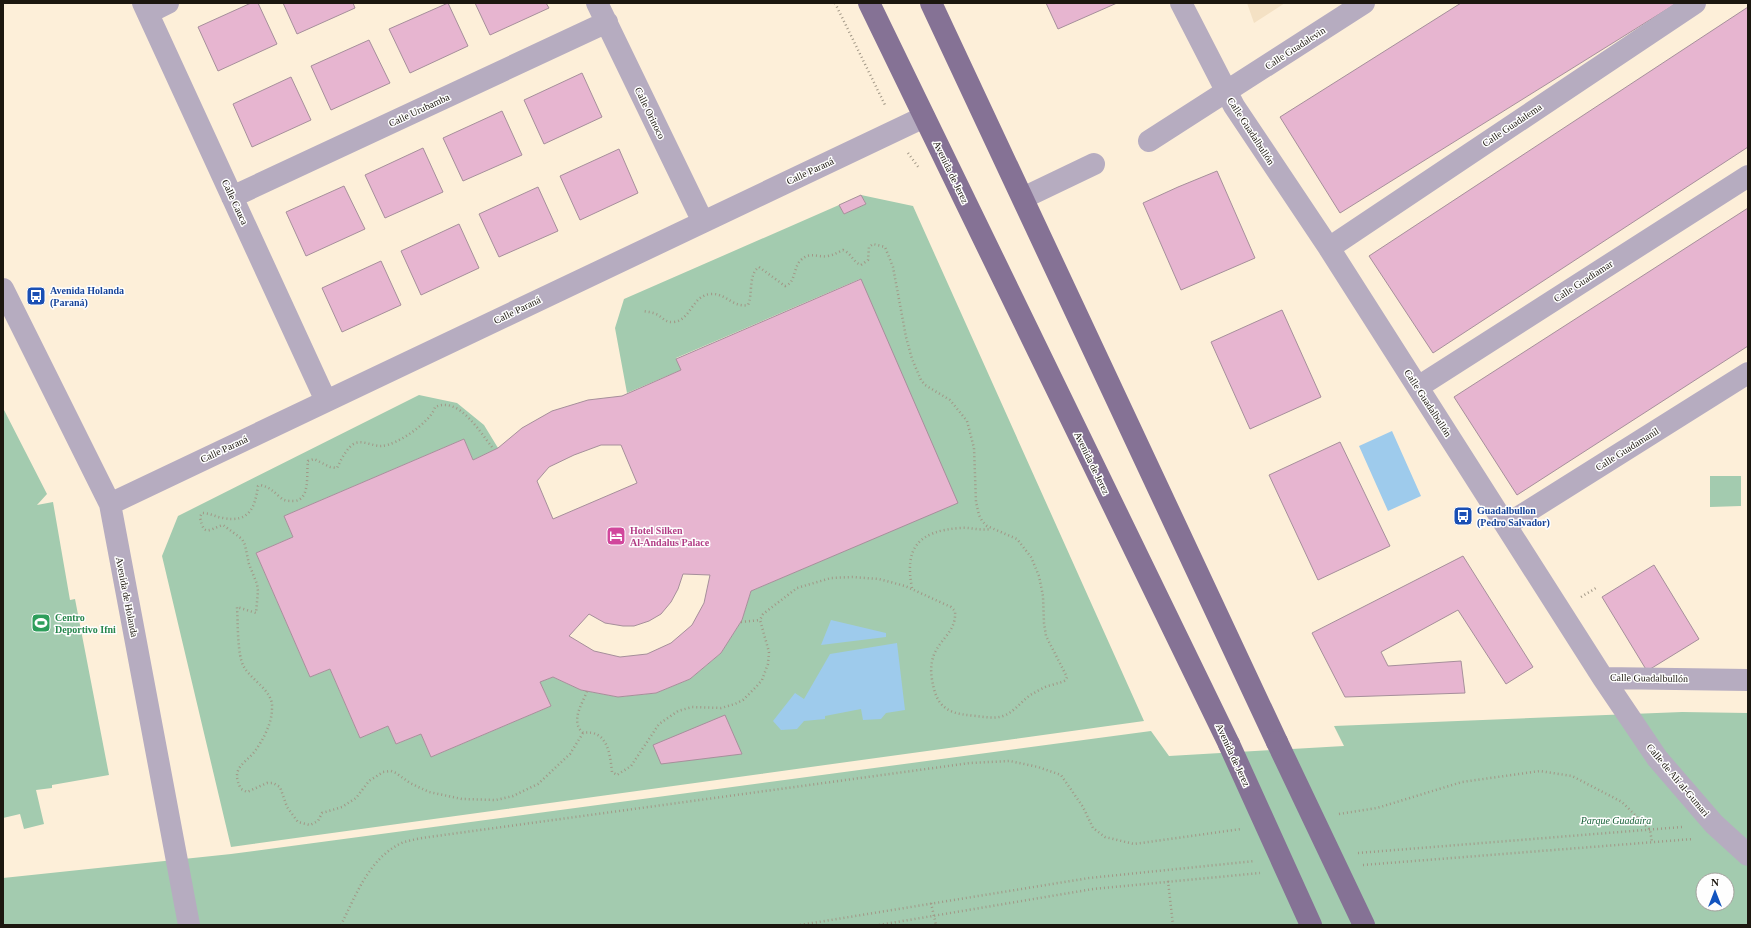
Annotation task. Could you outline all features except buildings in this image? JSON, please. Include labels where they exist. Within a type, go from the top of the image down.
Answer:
[{"type":"main road","name":"Avenida de Jerez","points":[[869,3],[1229,744],[1311,925]]},
{"type":"main road","points":[[931,3],[1364,925]]},
{"type":"street","points":[[145,8],[168,3]]},
{"type":"street","name":"Calle Orinoco","points":[[597,3],[702,222]]},
{"type":"street","name":"Calle Guadalbullón","points":[[1181,3],[1226,93],[1329,248],[1603,678],[1748,680]]},
{"type":"street","name":"Calle Guadalevin","points":[[1149,141],[1364,3]]},
{"type":"street","name":"Calle Guadalema","points":[[1329,248],[1695,3]]},
{"type":"street","name":"Calle Cauca","points":[[145,8],[326,401]]},
{"type":"street","name":"Calle Urubamba","points":[[232,197],[607,22]]},
{"type":"street","name":"Calle Paraná","points":[[110,504],[924,117]]},
{"type":"street","points":[[1023,198],[1094,164]]},
{"type":"street","name":"Calle Guadiamar","points":[[1418,387],[1748,176]]},
{"type":"street","name":"Avenida de Holanda","points":[[3,289],[110,504],[189,925]]},
{"type":"street","name":"Calle Guadamanil","points":[[1506,525],[1748,373]]},
{"type":"street","name":"Calle de Alí al-Gumari","points":[[1603,678],[1657,758],[1714,824],[1748,855]]},
{"type":"path","points":[[835,3],[879,92]]},
{"type":"path","points":[[492,447],[477,426],[458,408],[440,404],[435,407],[433,414],[426,422],[390,444],[382,446],[361,442],[353,444],[344,454],[337,468],[330,467],[314,459],[308,461],[305,492],[303,498],[297,501],[283,500],[272,489],[260,485],[258,486],[254,507],[250,513],[242,517],[229,519],[202,513],[200,517],[202,528],[204,530],[210,531],[223,525],[242,539],[246,545],[249,564],[257,584],[258,591],[256,613],[237,607],[240,652],[243,666],[266,691],[272,700],[272,709],[264,735],[255,750],[241,764],[237,776],[241,789],[247,792],[266,783],[273,783],[280,787],[287,807],[298,822],[310,825],[318,821],[322,813],[342,807],[356,798],[369,781],[383,772],[390,771],[396,773],[410,783],[436,794],[462,799],[496,800],[513,796],[538,784],[570,754],[583,733],[592,731],[600,734],[604,740],[611,761],[612,772],[617,775],[631,766],[659,724],[678,711],[692,707],[721,708],[743,700],[762,680],[768,664],[768,646],[760,620],[763,614],[791,592],[817,581],[831,578],[852,577],[879,579],[912,589],[951,606],[955,611],[954,624],[948,636],[938,647],[932,662],[932,682],[938,702],[942,707],[956,714],[989,718],[1003,716],[1010,713],[1031,695],[1050,685],[1061,683],[1066,680],[1067,677],[1046,636],[1043,596],[1039,576],[1031,557],[1018,539],[992,529],[982,521],[977,508],[974,448],[967,421],[950,400],[925,385],[920,380],[906,337],[894,267],[885,247],[873,244],[869,247],[868,260],[861,265],[843,250],[826,256],[810,255],[802,258],[798,262],[792,281],[785,286],[759,267],[754,272],[751,285],[751,299],[748,305],[742,307],[735,305],[730,300],[711,294],[694,303],[687,314],[676,322],[669,322],[658,315],[643,311]]},
{"type":"path","points":[[912,589],[910,577],[911,557],[918,543],[924,536],[961,527],[982,530],[992,529]]},
{"type":"path","points":[[741,622],[760,620]]},
{"type":"path","points":[[583,733],[579,729],[576,720],[587,691]]},
{"type":"path","points":[[341,925],[370,870],[388,852],[404,842],[436,835],[970,763],[1010,761],[1038,767],[1061,775],[1083,807],[1093,828],[1105,836],[1134,844],[1245,829]]},
{"type":"path","points":[[1338,814],[1377,808],[1462,782],[1540,771],[1572,776],[1622,802],[1650,830],[1652,842]]},
{"type":"path","points":[[1351,854],[1684,827]]},
{"type":"path","points":[[800,925],[1089,878],[1257,861]]},
{"type":"path","points":[[1168,882],[1173,925]]},
{"type":"path","points":[[930,903],[936,925]]},
{"type":"shaded area","points":[[1247,3],[1285,3],[1254,23]]},
{"type":"green space","points":[[861,195],[913,206],[1144,721],[231,847],[162,556],[178,516],[419,395],[457,403],[484,425],[498,448],[473,460],[464,439],[284,516],[293,537],[256,553],[310,677],[330,669],[360,738],[388,726],[396,744],[421,734],[431,757],[551,706],[540,682],[553,677],[581,690],[618,697],[656,693],[690,679],[721,653],[742,620],[751,591],[957,503],[860,279],[676,358],[681,370],[627,393],[615,328],[624,299],[839,205],[844,214],[866,204]]},
{"type":"green space","name":"Centro Deportivo Ifni","points":[[3,408],[47,494],[37,505],[53,502],[70,600],[75,599],[109,775],[52,785],[52,788],[36,790],[44,824],[24,829],[20,814],[3,818]]},
{"type":"green space","points":[[1710,476],[1741,476],[1741,506],[1710,507]]},
{"type":"green space","name":"Parque Guadaíra","points":[[1682,712],[1748,713],[1748,925],[3,925],[3,878],[231,854],[1151,731],[1169,756],[1344,746],[1334,726]]},
{"type":"water","points":[[1392,431],[1421,496],[1388,511],[1359,446]]},
{"type":"water","points":[[831,620],[886,633],[886,637],[821,645]]},
{"type":"water","points":[[897,643],[905,710],[886,713],[881,719],[863,720],[861,709],[825,716],[825,719],[804,721],[797,729],[781,730],[773,721],[795,693],[804,699],[830,654]]},
{"type":"place","name":"Avenida Holanda (Paraná)","points":[[36,296]]},
{"type":"place","name":"Guadalbullon (Pedro Salvador)","points":[[1463,516]]},
{"type":"place","name":"Hotel Silken Al-Andalus Palace","points":[[616,536]]},
{"type":"place","name":"Centro Deportivo Ifni","points":[[41,623]]}]
